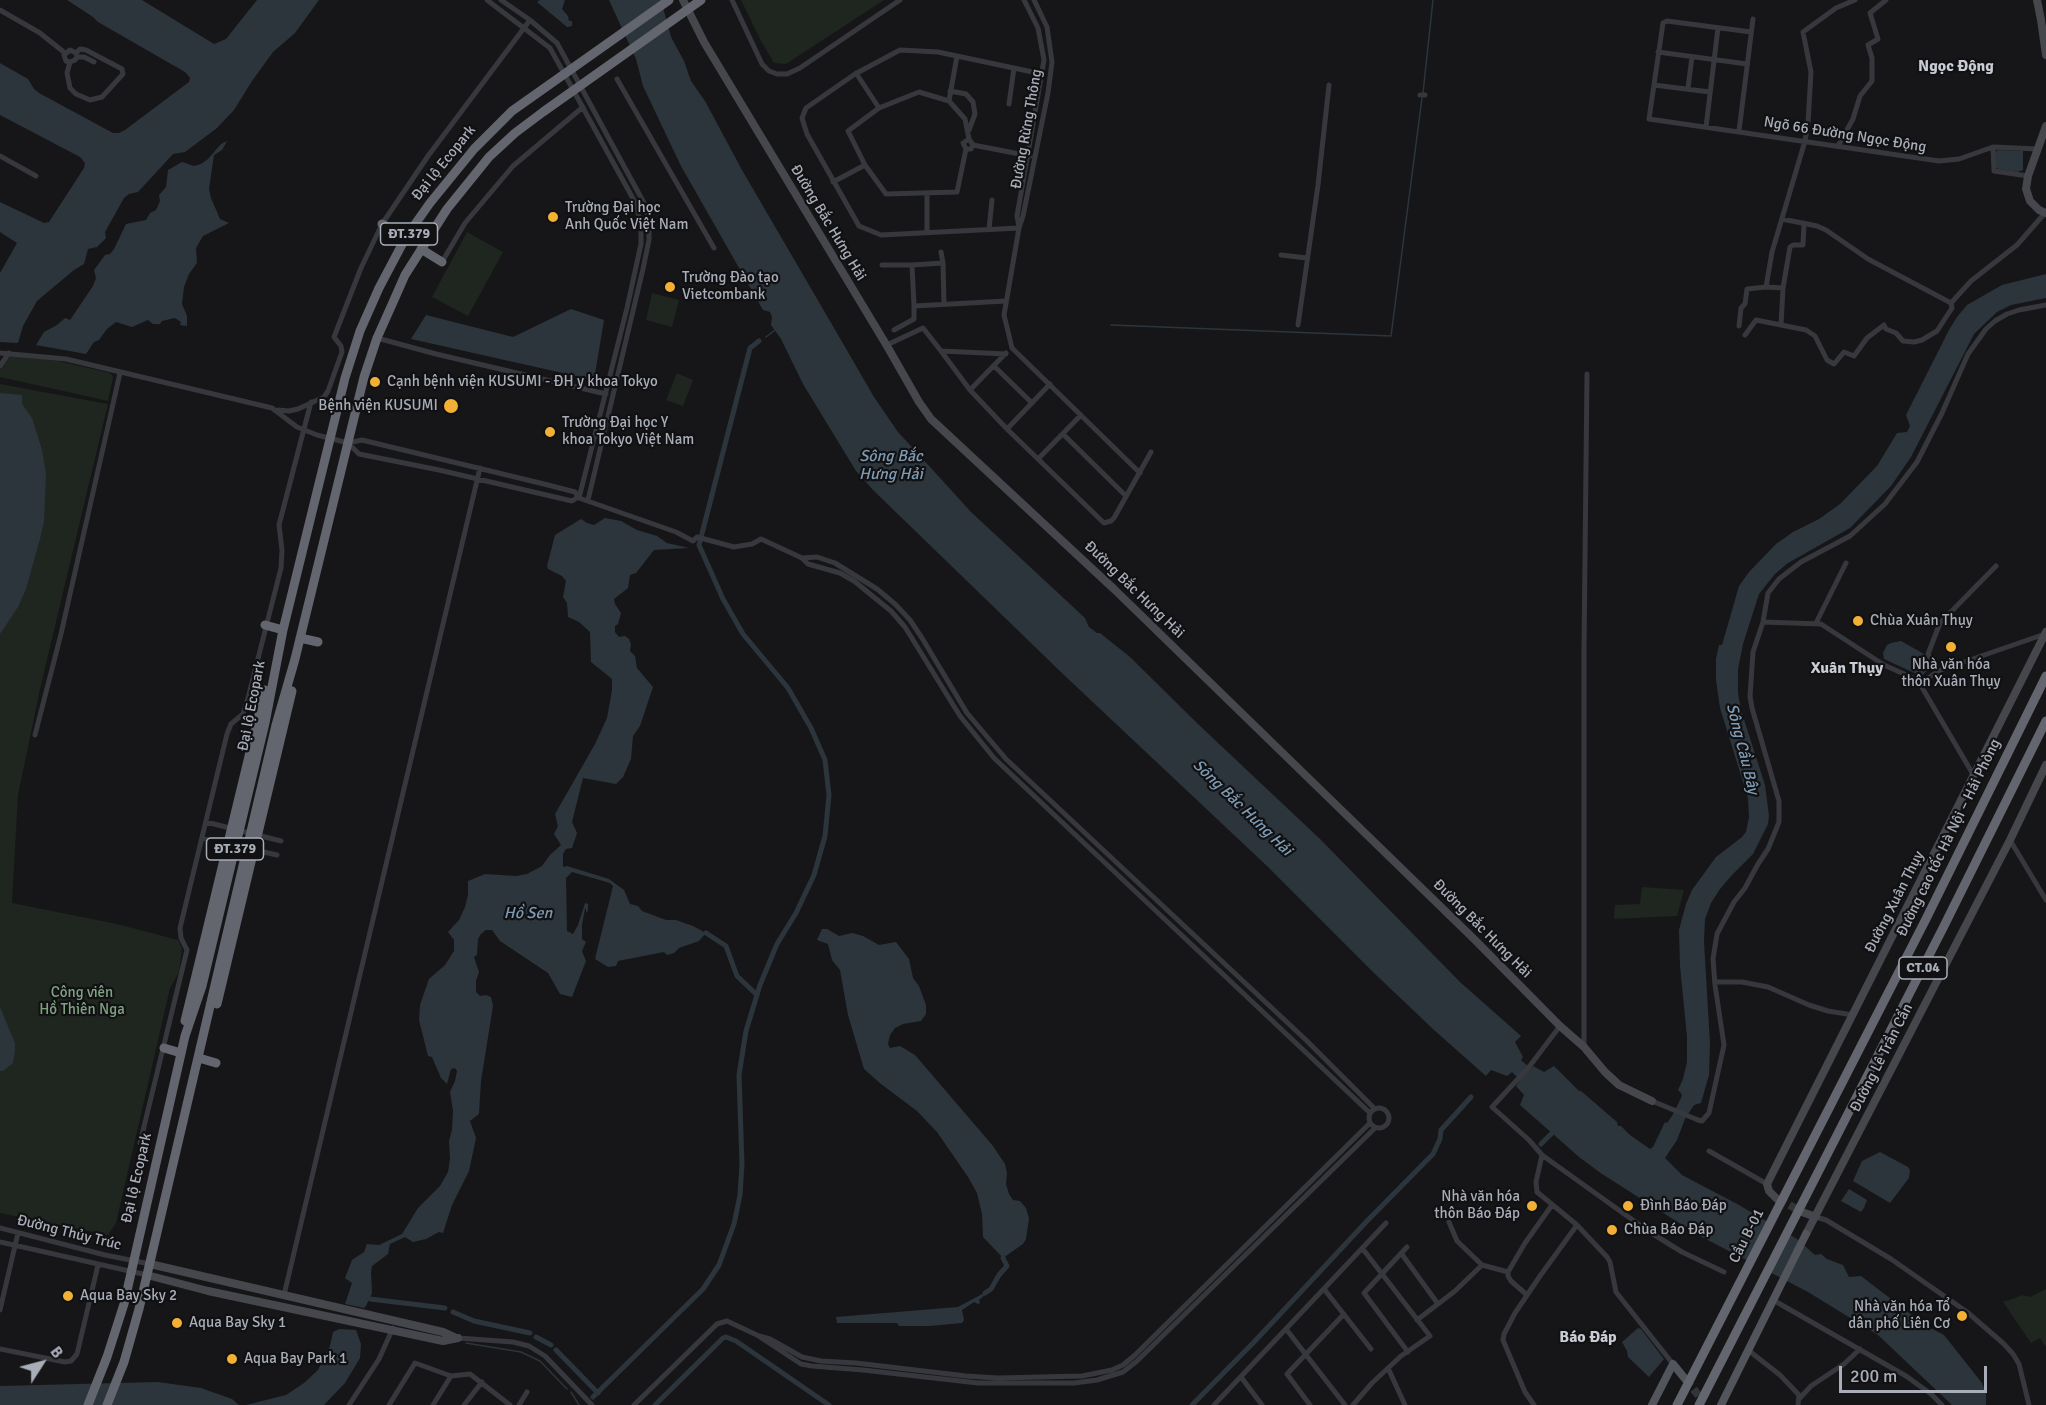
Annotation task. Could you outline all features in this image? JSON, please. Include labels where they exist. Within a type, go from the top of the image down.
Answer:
[{"type":"highway","name":"Đại lộ Ecopark","points":[[88,1405],[119,1322],[185,1036],[205,974],[265,723],[279,645],[345,378],[360,331],[386,272],[406,237],[459,165],[491,130],[512,111],[669,0]]},
{"type":"highway","name":"Đại lộ Ecopark","points":[[107,1405],[124,1362],[150,1264],[276,725],[295,659],[364,377],[377,339],[405,275],[421,249],[447,209],[489,157],[515,133],[701,0]]},
{"type":"highway","points":[[382,224],[406,237]]},
{"type":"highway","points":[[421,249],[442,262]]},
{"type":"highway","points":[[265,625],[283,630]]},
{"type":"highway","points":[[300,638],[318,642]]},
{"type":"highway","points":[[185,1036],[184,1025],[271,667],[279,645]]},
{"type":"highway","points":[[203,1038],[214,1016],[258,835],[296,675],[295,659]]},
{"type":"highway","points":[[1926,919],[2046,671]]},
{"type":"highway","name":"Đường cao tốc Hà Nội – Hải Phòng","points":[[1779,1201],[1926,919],[2046,676]]},
{"type":"highway","name":"CT.04","points":[[1703,1404],[2046,721]]},
{"type":"highway","points":[[164,1048],[181,1053]]},
{"type":"highway","points":[[198,1058],[216,1063]]},
{"type":"highway","name":"Cầu B-01","points":[[1677,1405],[1779,1201]]},
{"type":"main road","name":"Đường Bắc Hưng Hải","points":[[682,0],[704,42],[931,419],[1114,589],[1466,930],[1560,1026],[1584,1047],[1605,1072],[1619,1085],[1652,1101]]},
{"type":"main road","points":[[2037,0],[2046,56]]},
{"type":"main road","points":[[2045,213],[2030,201],[2026,189],[2028,176],[2046,126]]},
{"type":"main road","name":"Đường Xuân Thụy","points":[[1767,1184],[2045,633]]},
{"type":"main road","name":"Đường Lê Trần Cẩn","points":[[1806,1234],[2010,840],[2046,765]]},
{"type":"main road","points":[[1767,1184],[1769,1191],[1779,1201]]},
{"type":"main road","points":[[1799,1212],[1816,1217]]},
{"type":"main road","points":[[1721,1405],[1806,1234]]},
{"type":"main road","points":[[150,1264],[442,1332],[458,1338]]},
{"type":"main road","points":[[147,1275],[208,1291],[443,1341],[458,1338]]},
{"type":"main road","points":[[1652,1405],[1673,1364],[1686,1380]]},
{"type":"street","points":[[488,0],[550,48],[633,198],[641,225],[641,244],[626,324],[588,500]]},
{"type":"street","points":[[348,443],[358,454],[572,501],[579,497],[605,394],[650,240],[647,212],[557,43],[501,0]]},
{"type":"street","points":[[732,0],[762,64],[769,71],[787,75],[900,0]]},
{"type":"street","name":"Đường Rừng Thông","points":[[1019,228],[1017,216],[1044,60],[1041,38],[1024,0]]},
{"type":"street","name":"Đường Rừng Thông","points":[[1012,348],[1004,315],[1019,228],[1048,93],[1052,62],[1047,27],[1034,0]]},
{"type":"street","points":[[1766,287],[1772,252],[1808,123],[1811,72],[1803,32],[1836,8],[1855,0]]},
{"type":"street","points":[[1838,146],[1853,118],[1860,96],[1872,81],[1872,62],[1868,45],[1878,39],[1870,13],[1886,0]]},
{"type":"street","points":[[0,10],[40,33],[65,53]]},
{"type":"street","points":[[1739,131],[1753,19]]},
{"type":"street","points":[[0,352],[66,359],[110,369],[120,374],[289,411],[324,397],[342,352],[341,346],[334,337],[361,268],[382,224],[428,156],[530,20]]},
{"type":"street","points":[[1710,92],[1654,85],[1661,26],[1667,21],[1751,32]]},
{"type":"street","points":[[1706,127],[1718,28]]},
{"type":"street","points":[[80,49],[122,69],[123,74],[102,97],[90,100],[75,94],[70,88],[67,73],[70,62],[75,60],[80,49]]},
{"type":"street","points":[[65,53],[70,50],[94,62]]},
{"type":"street","points":[[1019,228],[881,235],[859,226],[807,134],[802,118],[806,108],[856,73],[900,50],[938,52],[1042,74]]},
{"type":"street","points":[[1658,52],[1747,64]]},
{"type":"street","points":[[65,53],[65,59],[70,62]]},
{"type":"street","points":[[949,101],[957,56]]},
{"type":"street","points":[[1688,88],[1692,57]]},
{"type":"street","points":[[1009,104],[1014,68]]},
{"type":"street","points":[[856,73],[879,108]]},
{"type":"street","points":[[618,79],[714,248]]},
{"type":"street","points":[[1298,325],[1318,185],[1329,85]]},
{"type":"street","name":"Ngõ 66 Đường Ngọc Động","points":[[1654,85],[1649,119],[1939,161],[1959,159],[1993,147],[2037,149]]},
{"type":"street","points":[[951,91],[966,94],[973,102],[975,114],[969,130]]},
{"type":"street","points":[[969,139],[963,143],[966,149],[957,192],[886,194],[865,165],[848,131],[879,108],[919,92],[949,101],[965,119],[969,139],[973,145],[1034,157]]},
{"type":"street","points":[[442,262],[465,224],[513,166],[589,102]]},
{"type":"street","points":[[966,149],[971,149],[973,145]]},
{"type":"street","points":[[1993,147],[1994,171],[2028,176]]},
{"type":"street","points":[[0,156],[36,176]]},
{"type":"street","points":[[833,182],[865,165]]},
{"type":"street","points":[[927,193],[927,232]]},
{"type":"street","points":[[633,198],[639,195]]},
{"type":"street","points":[[989,229],[992,200]]},
{"type":"street","points":[[1745,335],[1756,320],[1811,332],[1818,340],[1827,360],[1834,364],[1844,352],[1854,356],[1867,338],[1884,325],[1906,342],[1932,336],[1948,316],[1952,308],[1951,303],[1971,281],[2017,245],[2045,213]]},
{"type":"street","points":[[1782,219],[1826,230],[1868,259],[1951,303]]},
{"type":"street","points":[[1781,325],[1783,288],[1790,247],[1803,245],[1804,223]]},
{"type":"street","points":[[942,252],[944,304]]},
{"type":"street","points":[[1281,255],[1307,258]]},
{"type":"street","points":[[882,265],[943,263]]},
{"type":"street","points":[[894,330],[914,319],[912,265]]},
{"type":"street","points":[[1739,326],[1741,308],[1745,304],[1747,289],[1783,288]]},
{"type":"street","points":[[914,306],[1006,301]]},
{"type":"street","points":[[1853,1015],[1818,1008],[1768,987],[1742,982],[1715,982],[1713,959],[1717,934],[1734,902],[1768,849],[1779,822],[1779,801],[1750,696],[1753,652],[1763,622],[1765,600],[1772,586],[1801,562],[1844,541],[1868,522],[1894,494],[1917,462],[1968,354],[1986,329],[2007,314],[2046,305]]},
{"type":"street","points":[[891,343],[923,328],[970,390],[1104,523],[1111,522],[1114,518],[1151,452]]},
{"type":"street","points":[[377,339],[612,395]]},
{"type":"street","points":[[970,390],[1012,348],[1140,473]]},
{"type":"street","points":[[941,351],[1006,354]]},
{"type":"street","points":[[0,366],[9,353]]},
{"type":"street","points":[[994,366],[1032,403]]},
{"type":"street","points":[[35,735],[61,634],[120,374]]},
{"type":"street","points":[[1584,1047],[1587,374]]},
{"type":"street","points":[[1007,429],[1050,384]]},
{"type":"street","points":[[140,1143],[187,950],[180,928],[227,734],[231,724],[243,714],[281,568],[282,550],[279,525],[310,402]]},
{"type":"street","points":[[272,408],[303,430],[330,439],[348,443],[362,440],[565,489],[575,492],[579,497],[676,532],[693,541],[700,538],[734,547],[752,544],[762,539],[802,558],[808,564],[837,572],[854,581],[891,611],[918,645],[960,716],[1001,765],[1241,993],[1372,1111],[1385,1110],[1389,1118],[1384,1127],[1372,1125]]},
{"type":"street","points":[[1038,459],[1081,415]]},
{"type":"street","points":[[1063,434],[1126,496]]},
{"type":"street","points":[[284,1295],[480,468]]},
{"type":"street","points":[[634,1405],[717,1324],[727,1321],[759,1336],[801,1364],[883,1369],[978,1383],[1002,1381],[1074,1383],[1096,1380],[1123,1372],[1372,1125],[1372,1111],[1248,987],[1006,759],[967,713],[910,620],[877,589],[840,566],[817,557],[802,558]]},
{"type":"street","points":[[1815,623],[1846,563]]},
{"type":"street","points":[[837,572],[840,566]]},
{"type":"street","points":[[1938,671],[1928,654],[1940,623],[1996,566]]},
{"type":"street","points":[[1763,622],[1824,625],[1884,665],[1913,678],[1920,684],[1974,776]]},
{"type":"street","points":[[1920,684],[1938,671],[2045,633]]},
{"type":"street","points":[[975,735],[981,731]]},
{"type":"street","points":[[206,822],[281,841]]},
{"type":"street","points":[[202,838],[277,855]]},
{"type":"street","points":[[2010,840],[2046,900]]},
{"type":"street","points":[[1120,878],[1125,872]]},
{"type":"street","name":"Đường Bắc Hưng Hải","points":[[1652,1101],[1702,1121],[1709,1113],[1723,1053],[1724,1036],[1715,982]]},
{"type":"street","points":[[1241,993],[1248,987]]},
{"type":"street","points":[[1560,1026],[1529,1067],[1492,1107],[1529,1140],[1542,1155],[1648,1231],[1682,1252],[1724,1272]]},
{"type":"street","points":[[1709,1151],[1767,1184]]},
{"type":"street","points":[[1542,1155],[1537,1192],[1577,1225],[1608,1260],[1616,1292],[1673,1364]]},
{"type":"street","points":[[1527,1295],[1511,1281],[1508,1272],[1551,1205]]},
{"type":"street","points":[[1816,1217],[1826,1220],[1900,1265],[1967,1312],[2004,1344],[2019,1364],[2029,1405]]},
{"type":"street","points":[[1449,1222],[1457,1241],[1482,1265],[1508,1272]]},
{"type":"street","points":[[1214,1405],[1386,1223]]},
{"type":"street","points":[[1534,1405],[1525,1392],[1503,1337],[1515,1313],[1577,1225]]},
{"type":"street","name":"Đường Thủy Trúc","points":[[0,1228],[150,1264]]},
{"type":"street","points":[[0,1310],[18,1233]]},
{"type":"street","name":"Đường Thủy Trúc","points":[[0,1242],[147,1275]]},
{"type":"street","points":[[1407,1247],[1364,1293],[1408,1352]]},
{"type":"street","points":[[1353,1405],[1388,1368],[1430,1336],[1362,1248]]},
{"type":"street","points":[[1401,1253],[1438,1304]]},
{"type":"street","points":[[0,1349],[65,1362],[74,1358],[77,1354],[98,1265]]},
{"type":"street","points":[[1417,1320],[1455,1291],[1482,1265]]},
{"type":"street","points":[[1324,1289],[1371,1349]]},
{"type":"street","points":[[1775,1297],[1828,1333],[1860,1348],[1919,1385],[1942,1405]]},
{"type":"street","points":[[1310,1405],[1287,1374],[1344,1314]]},
{"type":"street","points":[[349,1405],[379,1359],[395,1321]]},
{"type":"street","points":[[1286,1329],[1345,1405]]},
{"type":"street","points":[[458,1338],[513,1342],[529,1346],[545,1356],[592,1405]]},
{"type":"street","points":[[1798,1403],[1811,1386],[1844,1364],[1860,1348]]},
{"type":"street","points":[[1748,1350],[1780,1375],[1798,1395],[1798,1403]]},
{"type":"street","points":[[389,1405],[415,1363],[451,1376],[470,1374],[510,1405]]},
{"type":"street","points":[[1388,1368],[1405,1405]]},
{"type":"street","points":[[433,1405],[451,1376]]},
{"type":"street","points":[[1241,1377],[1260,1404]]},
{"type":"street","points":[[464,1405],[483,1382]]},
{"type":"street","points":[[519,1405],[527,1392]]},
{"type":"green space","points":[[741,0],[884,0],[786,64],[774,63]]},
{"type":"green space","points":[[467,232],[503,252],[468,316],[432,297]]},
{"type":"green space","points":[[652,293],[679,300],[672,327],[646,320]]},
{"type":"green space","points":[[11,355],[58,361],[110,373],[113,377],[108,401],[0,377],[0,370]]},
{"type":"green space","points":[[677,373],[693,380],[683,406],[666,400]]},
{"type":"green space","name":"Công viên Hồ Thiên Nga","points":[[0,384],[108,404],[40,689],[18,795],[12,903],[117,924],[178,940],[182,948],[179,972],[170,988],[116,1223],[108,1235],[0,1213]]},
{"type":"green space","points":[[1642,887],[1684,890],[1677,916],[1614,919],[1615,905],[1640,904]]},
{"type":"green space","points":[[2046,1289],[2046,1347],[2040,1338],[2031,1343],[2003,1302],[2023,1295],[2030,1297]]},
{"type":"water","points":[[67,0],[142,0],[214,44],[226,39],[257,0],[319,0],[295,33],[273,52],[234,110],[217,128],[185,152],[173,154],[138,192],[124,198],[105,232],[106,238],[97,247],[88,249],[84,264],[37,301],[23,326],[18,343],[0,342],[0,273],[17,243],[0,232],[0,202],[44,223],[49,222],[85,163],[80,157],[0,115],[0,63],[28,79],[39,93],[113,133],[125,130],[189,82],[190,78],[185,72],[98,22]]},
{"type":"water","points":[[565,0],[562,9],[569,21],[572,21],[572,26],[567,27],[537,2]]},
{"type":"water","name":"Sông Bắc Hưng Hải","points":[[609,0],[661,0],[671,37],[684,61],[691,81],[705,101],[742,170],[874,397],[898,432],[971,512],[1085,618],[1089,627],[1130,657],[1320,839],[1460,982],[1521,1036],[1515,1042],[1523,1057],[1521,1060],[1531,1069],[1533,1066],[1544,1072],[1554,1066],[1579,1091],[1617,1122],[1618,1126],[1650,1149],[1682,1096],[1678,1090],[1687,1062],[1679,930],[1686,904],[1692,890],[1716,857],[1746,832],[1749,817],[1748,798],[1720,708],[1716,680],[1719,645],[1722,645],[1739,586],[1776,544],[1840,504],[1877,466],[1897,433],[1907,432],[1910,426],[1906,415],[1949,330],[1967,305],[2002,285],[2046,274],[2046,298],[2011,305],[1997,312],[1974,334],[1911,457],[1891,486],[1850,528],[1788,563],[1775,574],[1759,594],[1743,644],[1738,669],[1738,693],[1741,710],[1765,785],[1768,824],[1753,854],[1720,889],[1705,919],[1709,1075],[1701,1103],[1694,1105],[1685,1119],[1677,1140],[1665,1158],[1682,1175],[1797,1239],[1815,1255],[1821,1254],[1843,1265],[1849,1277],[1861,1276],[1925,1325],[1944,1335],[1982,1383],[1986,1393],[1986,1405],[1952,1405],[1878,1335],[1808,1292],[1698,1235],[1579,1157],[1520,1105],[1524,1095],[1516,1086],[1520,1080],[1512,1072],[1507,1076],[1491,1070],[1486,1076],[1434,1030],[1267,866],[1064,675],[873,490],[856,471],[803,384],[781,339],[771,325],[770,312],[763,310],[681,166],[643,86],[636,59]]},
{"type":"water","points":[[227,141],[222,150],[214,155],[209,189],[220,219],[229,223],[203,236],[196,248],[197,263],[184,287],[182,304],[187,316],[187,326],[180,325],[181,322],[175,318],[162,321],[160,324],[153,324],[148,320],[132,327],[116,322],[99,340],[94,342],[86,354],[36,345],[44,332],[65,318],[70,320],[93,286],[96,278],[94,270],[105,255],[110,254],[114,249],[126,224],[146,220],[150,213],[156,210],[160,201],[159,195],[166,187],[168,170],[182,162],[194,166],[201,164]]},
{"type":"water","points":[[1998,150],[2023,151],[2023,170],[2017,172],[1998,169],[1995,152]]},
{"type":"water","points":[[571,309],[604,320],[594,380],[411,339],[426,315],[513,337]]},
{"type":"water","points":[[0,393],[22,395],[22,404],[32,418],[42,450],[46,474],[44,521],[26,589],[18,607],[0,634]]},
{"type":"water","name":"Hồ Sen","points":[[605,518],[621,521],[637,530],[657,536],[667,543],[689,548],[654,550],[636,573],[630,575],[628,588],[614,599],[621,613],[618,624],[615,626],[615,632],[619,637],[625,636],[629,639],[630,651],[635,656],[637,668],[653,687],[640,726],[633,736],[631,759],[623,777],[616,784],[583,778],[572,822],[577,833],[572,848],[566,849],[563,854],[563,867],[567,866],[609,879],[624,890],[630,904],[638,906],[642,911],[666,920],[676,920],[706,933],[699,941],[679,948],[674,953],[667,955],[664,952],[618,961],[616,966],[608,967],[595,959],[613,886],[610,883],[572,872],[566,878],[567,931],[573,934],[585,903],[588,904],[588,911],[586,912],[585,909],[582,925],[582,939],[586,942],[582,951],[586,961],[572,997],[560,994],[548,973],[500,941],[492,930],[486,930],[481,934],[478,939],[477,955],[474,957],[479,972],[476,992],[480,996],[491,997],[493,1006],[481,1081],[479,1114],[470,1121],[476,1138],[469,1171],[452,1205],[443,1233],[439,1232],[426,1239],[413,1242],[405,1237],[390,1244],[388,1254],[372,1266],[372,1293],[366,1306],[364,1308],[345,1304],[352,1283],[345,1278],[352,1260],[364,1252],[367,1244],[379,1245],[402,1234],[418,1208],[440,1186],[448,1172],[453,1111],[450,1092],[457,1071],[455,1068],[451,1069],[447,1084],[441,1078],[432,1057],[428,1056],[419,1020],[420,1005],[429,979],[445,965],[454,951],[454,940],[448,932],[459,920],[465,907],[468,881],[485,874],[516,876],[527,874],[542,866],[561,845],[554,834],[558,826],[555,814],[595,744],[607,718],[612,679],[591,662],[590,632],[579,622],[568,617],[567,603],[563,597],[566,581],[547,566],[555,535],[581,519],[594,525]]},
{"type":"water","points":[[1901,641],[1924,654],[1932,667],[1921,676],[1884,659],[1883,653],[1887,645]]},
{"type":"water","points":[[822,929],[827,929],[839,936],[852,933],[863,936],[879,945],[896,942],[909,959],[913,978],[919,986],[926,1005],[926,1014],[921,1021],[895,1028],[888,1044],[890,1048],[900,1046],[915,1055],[993,1146],[1005,1164],[1009,1194],[1013,1200],[1020,1201],[1026,1208],[1029,1218],[1023,1244],[1003,1258],[983,1237],[982,1214],[977,1193],[937,1132],[917,1111],[864,1069],[848,1015],[840,970],[832,960],[828,944],[817,940]]},
{"type":"water","points":[[0,1007],[15,1043],[13,1063],[3,1071],[0,1071]]},
{"type":"water","points":[[1880,1152],[1910,1170],[1909,1178],[1890,1203],[1853,1181],[1862,1161]]},
{"type":"water","points":[[1849,1189],[1867,1200],[1861,1212],[1841,1201]]},
{"type":"water","points":[[986,1294],[979,1300],[980,1303],[974,1302],[962,1310],[964,1320],[962,1323],[899,1326],[897,1323],[837,1323],[836,1317],[958,1307]]},
{"type":"water","points":[[1638,1328],[1664,1359],[1649,1377],[1628,1357],[1622,1342]]},
{"type":"water","points":[[339,1329],[356,1330],[361,1344],[360,1358],[345,1383],[324,1405],[246,1405],[286,1395],[304,1383],[318,1370],[330,1346],[333,1332]]},
{"type":"water","points":[[158,1382],[201,1388],[232,1399],[239,1405],[0,1405],[0,1386]]},
{"type":"pier","points":[[1771,1221],[1788,1231],[1766,1274],[1749,1265]]},
{"type":"waterway","points":[[1423,93],[1433,0]]},
{"type":"waterway","points":[[1111,325],[1391,336],[1422,98]]},
{"type":"waterway","points":[[766,337],[775,330]]},
{"type":"waterway","points":[[593,1397],[703,1289],[719,1265],[734,1224],[740,1195],[742,1164],[739,1075],[746,1031],[760,985],[777,944],[796,913],[814,875],[825,836],[829,795],[825,760],[811,728],[788,688],[743,634],[723,599],[699,545],[750,348],[759,341]]},
{"type":"waterway","points":[[706,933],[726,946],[737,976],[757,995]]},
{"type":"waterway","points":[[1192,1405],[1433,1154],[1440,1139],[1441,1130],[1471,1097]]},
{"type":"waterway","points":[[1541,1144],[1556,1129]]},
{"type":"waterway","points":[[985,1293],[991,1289],[1007,1266],[1003,1258]]},
{"type":"waterway","points":[[370,1299],[445,1308]]},
{"type":"waterway","points":[[453,1312],[474,1321],[530,1333]]},
{"type":"waterway","points":[[536,1337],[551,1345]]},
{"type":"waterway","points":[[655,1405],[726,1337],[736,1341],[829,1405]]},
{"type":"waterway","points":[[466,1343],[521,1352],[540,1361],[567,1389]]},
{"type":"waterway","points":[[556,1350],[598,1393]]},
{"type":"waterway","points":[[571,1392],[579,1405]]},
{"type":"tunnel","points":[[1779,1199],[1802,1212]]},
{"type":"tunnel","points":[[1686,1380],[1704,1402]]},
{"type":"place","name":"Trường Đại học Anh Quốc Việt Nam","points":[[553,217]]},
{"type":"place","name":"Trường Đào tạo Vietcombank","points":[[670,287]]},
{"type":"place","name":"Cạnh bệnh viện KUSUMI - ĐH y khoa Tokyo","points":[[375,382]]},
{"type":"place","name":"Bệnh viện KUSUMI","points":[[451,406]]},
{"type":"place","name":"Trường Đại học Y khoa Tokyo Việt Nam","points":[[550,432]]},
{"type":"place","name":"Chùa Xuân Thụy","points":[[1858,621]]},
{"type":"place","name":"Nhà văn hóa thôn Xuân Thụy","points":[[1951,647]]},
{"type":"place","name":"Nhà văn hóa thôn Báo Đáp","points":[[1532,1206]]},
{"type":"place","name":"Đình Báo Đáp","points":[[1628,1206]]},
{"type":"place","name":"Chùa Báo Đáp","points":[[1612,1230]]},
{"type":"place","name":"Aqua Bay Sky 2","points":[[68,1296]]},
{"type":"place","name":"Nhà văn hóa Tổ dân phố Liên Cơ","points":[[1962,1316]]},
{"type":"place","name":"Aqua Bay Sky 1","points":[[177,1323]]},
{"type":"place","name":"Aqua Bay Park 1","points":[[232,1359]]},
{"type":"district","name":"Ngọc Động","points":[[1956,67]]},
{"type":"district","name":"Xuân Thụy","points":[[1847,669]]},
{"type":"district","name":"Báo Đáp","points":[[1588,1338]]},
{"type":"water label","name":"Sông Cầu Bây","points":[[1742,749]]}]
